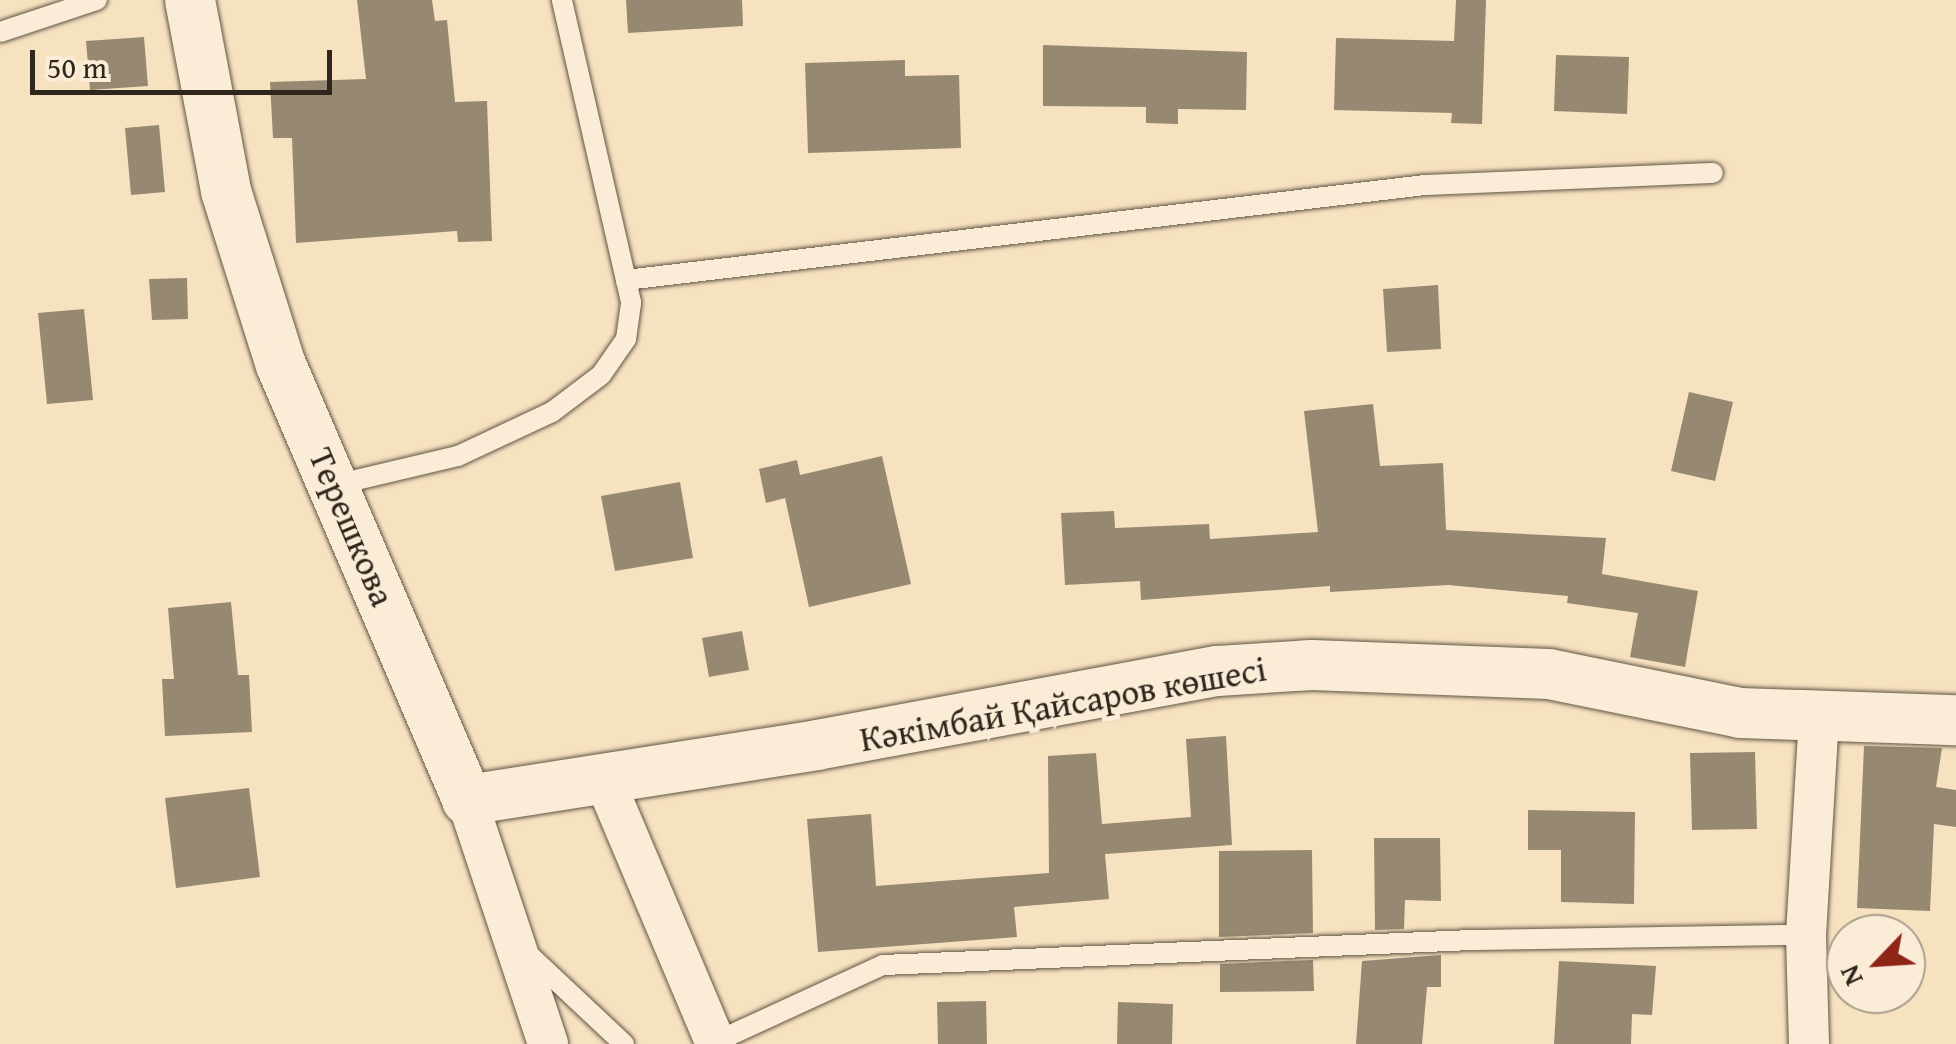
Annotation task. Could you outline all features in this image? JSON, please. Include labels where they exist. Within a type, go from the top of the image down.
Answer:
[{"type":"street","name":"Терешкова","points":[[190,0],[226,191],[281,365],[467,800],[548,1044]]},
{"type":"street","name":"Кәкімбай Қайсаров көшесі","points":[[467,800],[1218,670],[1312,665],[1549,674],[1740,713],[1956,720]]},
{"type":"street","points":[[1809,1044],[1806,936],[1820,717]]},
{"type":"street","points":[[604,779],[714,1044]]},
{"type":"lane","points":[[0,32],[97,0]]},
{"type":"lane","points":[[335,485],[458,456],[552,412],[601,375],[626,339],[626,280],[562,0]]},
{"type":"lane","points":[[626,280],[1425,186],[1713,173]]},
{"type":"lane","points":[[714,1044],[883,966],[1470,940],[1806,936]]},
{"type":"lane","points":[[515,942],[624,1044]]},
{"type":"building","points":[[357,0],[432,0],[435,21],[447,20],[455,102],[487,101],[492,241],[458,242],[457,231],[296,243],[292,138],[273,138],[270,82],[366,79]]},
{"type":"building","points":[[626,0],[742,0],[743,26],[628,33]]},
{"type":"building","points":[[1456,0],[1486,0],[1482,124],[1451,123],[1452,113],[1334,110],[1336,38],[1454,41]]},
{"type":"building","points":[[144,37],[148,86],[90,90],[86,41]]},
{"type":"building","points":[[1043,45],[1247,52],[1246,110],[1178,109],[1178,124],[1146,123],[1146,107],[1043,106]]},
{"type":"building","points":[[1556,55],[1629,57],[1627,114],[1554,111]]},
{"type":"building","points":[[905,60],[905,76],[959,75],[961,148],[808,153],[805,63]]},
{"type":"building","points":[[159,125],[165,192],[131,195],[125,128]]},
{"type":"building","points":[[187,278],[188,319],[152,320],[149,279]]},
{"type":"building","points":[[1438,285],[1441,349],[1387,352],[1383,289]]},
{"type":"building","points":[[84,309],[93,400],[47,404],[38,313]]},
{"type":"building","points":[[1689,392],[1733,402],[1715,481],[1671,471]]},
{"type":"building","points":[[1373,404],[1380,466],[1443,463],[1446,530],[1606,538],[1602,574],[1698,591],[1685,667],[1630,657],[1638,613],[1567,603],[1568,596],[1448,585],[1330,592],[1330,586],[1141,600],[1140,581],[1065,585],[1061,513],[1114,511],[1115,528],[1209,524],[1210,539],[1318,532],[1304,411]]},
{"type":"building","points":[[882,456],[911,584],[809,607],[785,498],[766,503],[759,469],[797,460],[800,475]]},
{"type":"building","points":[[680,482],[693,558],[615,571],[601,496]]},
{"type":"building","points":[[231,602],[238,675],[249,675],[252,732],[165,736],[162,679],[174,679],[168,608]]},
{"type":"building","points":[[742,631],[749,670],[709,677],[702,638]]},
{"type":"building","points":[[1226,736],[1232,845],[1105,854],[1109,899],[1014,907],[1017,937],[818,952],[807,819],[871,814],[876,886],[1049,873],[1048,756],[1096,753],[1102,824],[1191,817],[1186,739]]},
{"type":"building","points":[[1864,746],[1942,748],[1936,787],[1956,790],[1956,827],[1934,824],[1930,911],[1857,908]]},
{"type":"building","points":[[1755,752],[1757,829],[1692,830],[1690,753]]},
{"type":"building","points":[[249,788],[260,877],[176,888],[165,798]]},
{"type":"building","points":[[1528,810],[1635,812],[1634,904],[1561,902],[1561,850],[1528,850]]},
{"type":"building","points":[[1374,838],[1440,838],[1441,901],[1405,900],[1404,929],[1375,930]]},
{"type":"building","points":[[1312,850],[1313,933],[1219,937],[1219,851]]},
{"type":"building","points":[[1441,955],[1441,987],[1427,987],[1422,1044],[1356,1044],[1362,961]]},
{"type":"building","points":[[1313,960],[1314,991],[1220,992],[1220,964]]},
{"type":"building","points":[[1559,961],[1656,966],[1652,1015],[1632,1014],[1631,1044],[1554,1044]]},
{"type":"building","points":[[986,1001],[987,1044],[938,1044],[937,1002]]},
{"type":"building","points":[[1118,1002],[1173,1004],[1172,1044],[1117,1044]]}]
